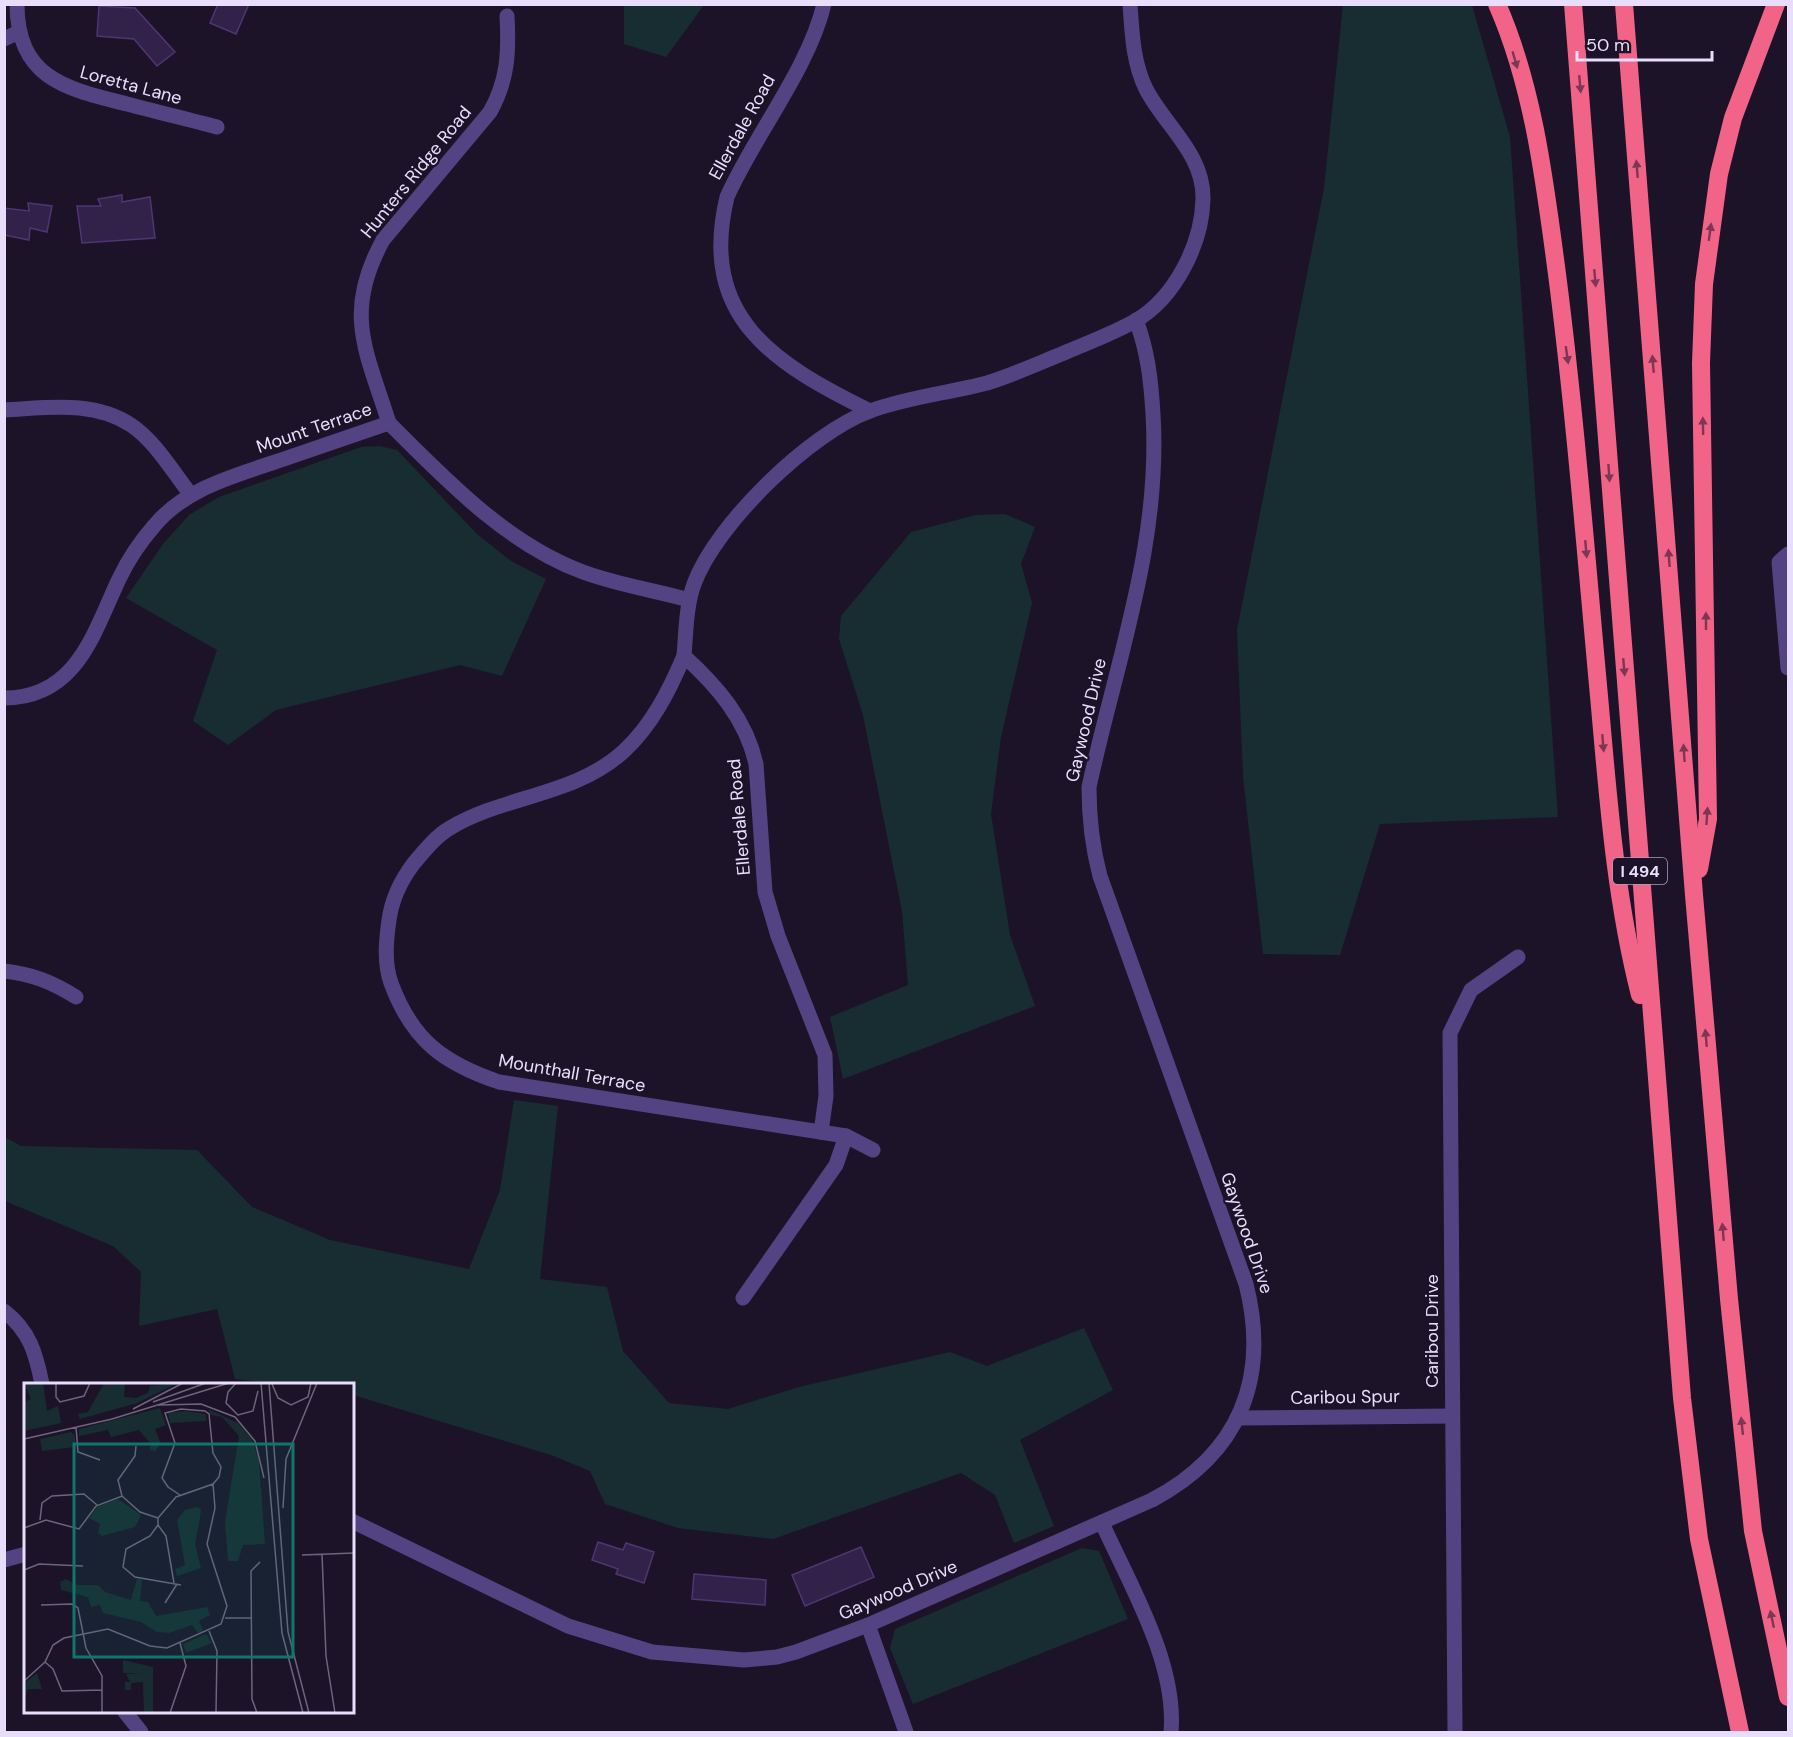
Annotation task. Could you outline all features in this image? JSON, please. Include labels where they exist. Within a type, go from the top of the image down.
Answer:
[{"type":"highway","points":[[1497,4],[1527,99],[1553,248],[1569,368],[1610,820],[1630,956],[1652,1041]]},
{"type":"highway","name":"I 494","points":[[1573,4],[1652,1041],[1682,1398],[1699,1539],[1740,1732]]},
{"type":"highway","name":"I 494","points":[[1624,4],[1694,895],[1729,1299],[1753,1531],[1788,1697]]},
{"type":"highway","points":[[1694,895],[1708,819],[1701,363],[1704,284],[1719,174],[1733,118],[1751,64],[1776,4]]},
{"type":"street","name":"Loretta Lane","points":[[17,4],[19,32],[32,61],[55,82],[84,94],[217,127]]},
{"type":"street","name":"Ellerdale Road","points":[[824,4],[820,20],[806,52],[727,197],[722,216],[720,255],[728,292],[736,310],[746,327],[766,349],[814,382],[870,411]]},
{"type":"street","points":[[684,656],[689,600],[701,567],[758,494],[818,441],[836,428],[870,411],[988,382],[1136,320],[1158,302],[1187,263],[1195,243],[1203,198],[1196,163],[1144,82],[1133,45],[1130,4]]},
{"type":"street","name":"Hunters Ridge Road","points":[[389,423],[365,345],[360,319],[362,290],[370,264],[382,240],[490,112],[499,95],[509,56],[507,16]]},
{"type":"street","points":[[4,39],[19,32]]},
{"type":"street","name":"Gaywood Drive","points":[[354,1522],[568,1626],[652,1652],[762,1659],[796,1652],[868,1625],[1180,1486],[1203,1466],[1222,1443],[1238,1418],[1250,1385],[1256,1351],[1252,1306],[1100,876],[1092,847],[1089,817],[1089,788],[1151,521],[1156,461],[1150,373],[1144,340],[1136,320]]},
{"type":"street","points":[[4,410],[85,408],[107,413],[132,426],[191,495]]},
{"type":"street","name":"Mount Terrace","points":[[4,698],[38,691],[63,678],[82,658],[136,549],[155,524],[191,495],[240,474],[389,423],[492,518],[540,552],[582,572],[628,586],[689,600]]},
{"type":"street","points":[[1788,554],[1779,562],[1788,668]]},
{"type":"street","name":"Ellerdale Road","points":[[684,656],[719,690],[744,727],[752,746],[756,764],[765,892],[778,936],[825,1055],[826,1096],[821,1132]]},
{"type":"street","name":"Mounthall Terrace","points":[[684,656],[649,723],[623,752],[591,774],[556,790],[480,815],[449,828],[425,850],[404,876],[391,906],[386,939],[387,973],[399,1003],[415,1032],[439,1055],[468,1072],[499,1082],[846,1136],[873,1150]]},
{"type":"street","name":"Caribou Drive","points":[[1455,1732],[1450,1033],[1471,990],[1518,957]]},
{"type":"street","points":[[4,971],[27,974],[53,983],[76,996]]},
{"type":"street","points":[[743,1298],[836,1165],[846,1136]]},
{"type":"street","points":[[4,1311],[19,1322],[30,1339],[42,1383]]},
{"type":"street","name":"Caribou Spur","points":[[1238,1418],[1452,1416]]},
{"type":"street","points":[[1102,1522],[1163,1661],[1170,1691],[1171,1732]]},
{"type":"street","points":[[4,1560],[24,1555]]},
{"type":"street","points":[[868,1625],[906,1732]]},
{"type":"street","points":[[125,1713],[141,1732]]},
{"type":"green space","points":[[624,4],[704,5],[666,57],[624,44]]},
{"type":"green space","points":[[1343,5],[1472,5],[1510,137],[1558,817],[1380,824],[1340,955],[1263,954],[1243,777],[1237,630],[1324,188]]},
{"type":"green space","points":[[379,446],[397,450],[477,534],[511,561],[546,579],[502,676],[460,665],[276,710],[228,745],[193,721],[217,650],[126,598],[163,544],[189,515],[219,497],[361,447]]},
{"type":"green space","points":[[1005,514],[1035,527],[1021,564],[1032,603],[1001,737],[991,814],[1010,935],[1035,1006],[843,1079],[830,1017],[908,985],[902,911],[863,715],[839,639],[841,616],[911,532],[976,515]]},
{"type":"green space","points":[[514,1100],[558,1106],[540,1279],[607,1287],[623,1351],[669,1403],[728,1409],[799,1387],[950,1352],[987,1366],[1084,1328],[1113,1390],[1020,1440],[1054,1526],[1014,1543],[995,1495],[961,1473],[773,1539],[678,1528],[605,1504],[590,1471],[551,1455],[354,1395],[354,1383],[273,1383],[235,1379],[217,1309],[139,1326],[141,1272],[113,1246],[5,1201],[5,1137],[21,1146],[197,1150],[252,1207],[330,1240],[469,1269],[500,1190]]},
{"type":"green space","points":[[1082,1548],[1099,1551],[1128,1619],[913,1704],[890,1648],[895,1629]]},
{"type":"building","points":[[218,4],[249,4],[236,34],[210,23]]},
{"type":"building","points":[[99,6],[135,8],[175,52],[157,66],[134,39],[97,36]]},
{"type":"building","points":[[122,195],[122,202],[150,197],[155,238],[82,243],[77,206],[101,206],[98,199]]},
{"type":"building","points":[[28,203],[52,206],[47,232],[30,228],[29,240],[4,235],[4,208],[29,211]]},
{"type":"building","points":[[598,1542],[623,1550],[626,1543],[654,1552],[644,1583],[616,1574],[618,1569],[592,1560]]},
{"type":"building","points":[[861,1547],[874,1577],[805,1606],[792,1575]]},
{"type":"building","points":[[694,1574],[766,1580],[765,1605],[692,1599]]}]
